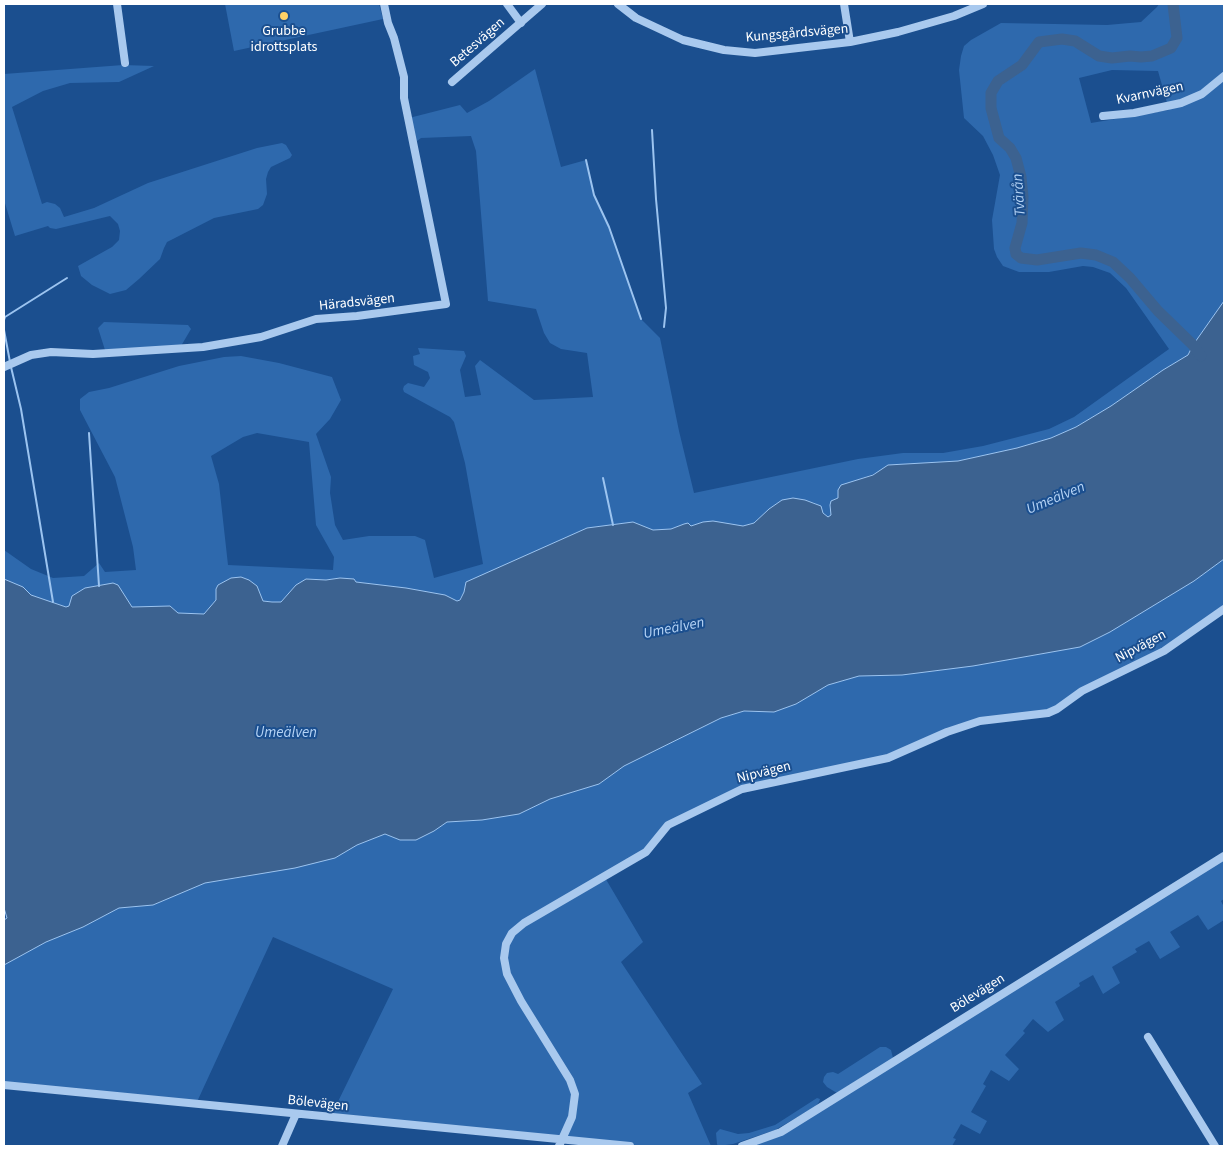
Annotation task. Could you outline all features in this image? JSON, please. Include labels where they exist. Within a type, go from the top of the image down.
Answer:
[{"type":"street","points":[[117,4],[124,63]]},
{"type":"street","name":"Häradsvägen","points":[[4,367],[31,355],[52,352],[93,354],[203,347],[261,336],[316,319],[366,315],[446,304],[404,98],[404,76],[384,4]]},
{"type":"street","points":[[507,4],[520,22]]},
{"type":"street","name":"Betesvägen","points":[[452,82],[542,4]]},
{"type":"street","name":"Kungsgårdsvägen","points":[[618,4],[636,18],[683,40],[724,50],[755,53],[850,42],[898,32],[983,4]]},
{"type":"street","points":[[844,4],[850,42]]},
{"type":"street","name":"Kvarnvägen","points":[[1103,116],[1134,113],[1181,103],[1202,94],[1224,76]]},
{"type":"street","name":"Nipvägen","points":[[561,1143],[572,1117],[575,1094],[570,1080],[521,1001],[507,974],[504,958],[506,944],[512,933],[524,923],[646,852],[668,825],[742,789],[888,758],[947,732],[980,722],[1048,713],[1058,709],[1082,690],[1164,651],[1224,608]]},
{"type":"street","name":"Bölevägen","points":[[742,1146],[781,1132],[1224,856]]},
{"type":"street","points":[[1148,1036],[1215,1146]]},
{"type":"street","name":"Bölevägen","points":[[4,1085],[561,1143],[630,1146]]},
{"type":"street","points":[[282,1146],[296,1114]]},
{"type":"shaded area","name":"Grubbe idrottsplats","points":[[225,4],[379,4],[383,19],[234,51]]},
{"type":"shaded area","points":[[1159,4],[1224,4],[1224,301],[1188,355],[1076,427],[1051,438],[1017,448],[958,461],[888,465],[879,472],[860,479],[838,495],[838,498],[831,501],[831,516],[828,518],[815,503],[793,498],[769,509],[754,523],[743,526],[703,522],[691,526],[684,524],[672,529],[653,530],[633,522],[587,528],[551,544],[464,592],[457,601],[445,595],[340,578],[326,580],[306,579],[296,585],[281,602],[272,602],[263,601],[257,586],[231,578],[218,585],[216,600],[204,614],[178,613],[170,606],[132,607],[118,585],[107,584],[85,588],[72,596],[69,607],[66,607],[31,595],[23,587],[4,579],[4,550],[31,569],[53,578],[84,576],[99,563],[105,572],[136,570],[133,547],[115,477],[80,410],[80,399],[89,392],[109,388],[179,366],[224,357],[241,356],[279,363],[332,377],[341,400],[330,419],[316,434],[331,477],[330,493],[335,525],[343,540],[369,536],[415,536],[425,540],[434,578],[483,564],[465,463],[454,422],[450,417],[404,392],[404,386],[408,383],[424,387],[430,378],[428,372],[414,365],[413,356],[420,354],[418,348],[464,351],[466,356],[460,370],[465,397],[481,395],[475,366],[480,360],[534,400],[593,397],[587,353],[561,349],[550,343],[544,333],[536,309],[488,301],[476,151],[471,136],[421,138],[415,145],[409,118],[460,105],[467,113],[489,101],[535,69],[561,167],[586,160],[594,195],[609,227],[641,319],[660,338],[694,493],[858,459],[903,453],[943,453],[983,446],[1049,429],[1074,417],[1169,349],[1126,288],[1110,273],[1093,267],[1083,266],[1049,272],[1019,272],[1003,266],[994,249],[992,220],[1000,175],[993,155],[983,136],[964,118],[959,70],[961,56],[964,46],[971,40],[1001,23],[1107,25],[1141,22]],"holes":[[[1112,70],[1158,71],[1169,110],[1091,123],[1079,78]],[[257,433],[309,442],[316,525],[334,557],[333,570],[228,565],[219,484],[211,456],[243,437]]]},
{"type":"shaded area","points":[[123,65],[154,66],[119,82],[70,83],[43,91],[12,107],[42,204],[47,202],[55,204],[60,208],[64,217],[94,208],[148,183],[257,148],[282,143],[286,145],[292,155],[290,158],[271,167],[266,179],[267,194],[263,205],[258,209],[214,218],[167,242],[160,259],[139,279],[126,290],[110,294],[92,285],[81,276],[78,266],[112,247],[119,240],[120,231],[118,224],[110,216],[56,229],[48,226],[15,236],[4,200],[4,74]]},
{"type":"shaded area","points":[[104,322],[188,325],[191,329],[181,346],[105,350],[98,328]]},
{"type":"shaded area","points":[[1224,559],[1224,609],[1164,651],[1109,676],[1057,709],[980,721],[888,758],[742,789],[668,825],[646,852],[604,876],[643,942],[621,962],[702,1084],[688,1093],[711,1146],[630,1146],[330,1118],[393,989],[273,937],[196,1104],[4,1085],[4,965],[46,942],[83,927],[119,908],[153,905],[205,883],[335,858],[357,845],[385,834],[400,840],[434,831],[447,822],[482,820],[519,814],[550,799],[599,784],[624,766],[721,718],[744,711],[774,712],[796,704],[828,685],[859,676],[902,675],[973,666],[1080,647],[1110,632],[1194,581]]},
{"type":"shaded area","points":[[1224,855],[1224,899],[1221,901],[1224,907],[1224,920],[1208,930],[1198,915],[1170,932],[1180,947],[1160,959],[1149,941],[1135,949],[1137,952],[1112,967],[1120,983],[1103,994],[1093,975],[1079,983],[1080,986],[1055,1002],[1064,1020],[1048,1032],[1033,1019],[1023,1031],[1025,1033],[1005,1055],[1019,1069],[1009,1081],[991,1070],[983,1084],[986,1086],[971,1112],[987,1121],[980,1134],[961,1124],[953,1138],[956,1139],[952,1146],[742,1146],[781,1131]]},
{"type":"shaded area","points":[[880,1047],[886,1047],[891,1050],[893,1058],[837,1093],[823,1082],[827,1073],[833,1072],[838,1074]]},
{"type":"shaded area","points":[[817,1098],[820,1099],[815,1107],[775,1130],[733,1144],[718,1146],[717,1144],[716,1133],[720,1129],[738,1134],[749,1133],[775,1125]]},
{"type":"water","name":"Umeälven","points":[[1224,301],[1224,559],[1194,581],[1110,632],[1080,647],[973,666],[902,675],[859,676],[828,685],[796,704],[774,712],[744,711],[721,718],[624,766],[599,784],[550,799],[519,814],[482,820],[447,822],[416,840],[400,840],[385,834],[357,845],[335,858],[295,868],[205,883],[153,905],[119,908],[83,927],[46,942],[4,965],[4,920],[7,918],[4,908],[4,579],[23,587],[31,595],[66,607],[69,606],[72,596],[85,588],[113,583],[118,585],[132,607],[170,606],[178,613],[204,614],[216,600],[218,585],[231,578],[241,577],[257,586],[263,601],[272,602],[281,602],[296,585],[306,579],[326,580],[340,578],[445,595],[457,601],[460,600],[464,592],[466,582],[587,528],[633,522],[653,530],[671,529],[688,523],[691,526],[713,521],[743,526],[754,523],[782,500],[793,498],[821,506],[823,513],[828,517],[831,515],[831,501],[838,498],[838,490],[841,485],[873,475],[888,465],[958,461],[1017,448],[1051,438],[1076,427],[1188,355]]},
{"type":"waterway","name":"Tvärån","points":[[1173,4],[1177,38],[1171,48],[1152,56],[1112,58],[1099,56],[1075,41],[1062,39],[1039,42],[1022,65],[998,81],[991,93],[991,108],[999,138],[1010,148],[1016,158],[1021,177],[1023,197],[1022,223],[1015,248],[1016,254],[1021,258],[1037,260],[1081,253],[1096,255],[1113,262],[1130,278],[1158,311],[1193,345],[1201,356]]},
{"type":"waterway","points":[[652,130],[666,308],[664,327]]},
{"type":"waterway","points":[[586,160],[594,195],[609,227],[641,319]]},
{"type":"waterway","points":[[4,320],[5,317],[67,278]]},
{"type":"waterway","points":[[4,330],[10,362]]},
{"type":"waterway","points":[[11,367],[21,409],[53,602]]},
{"type":"waterway","points":[[89,433],[99,586]]},
{"type":"waterway","points":[[603,478],[613,525]]},
{"type":"place","name":"Grubbe idrottsplats","points":[[284,16]]}]
